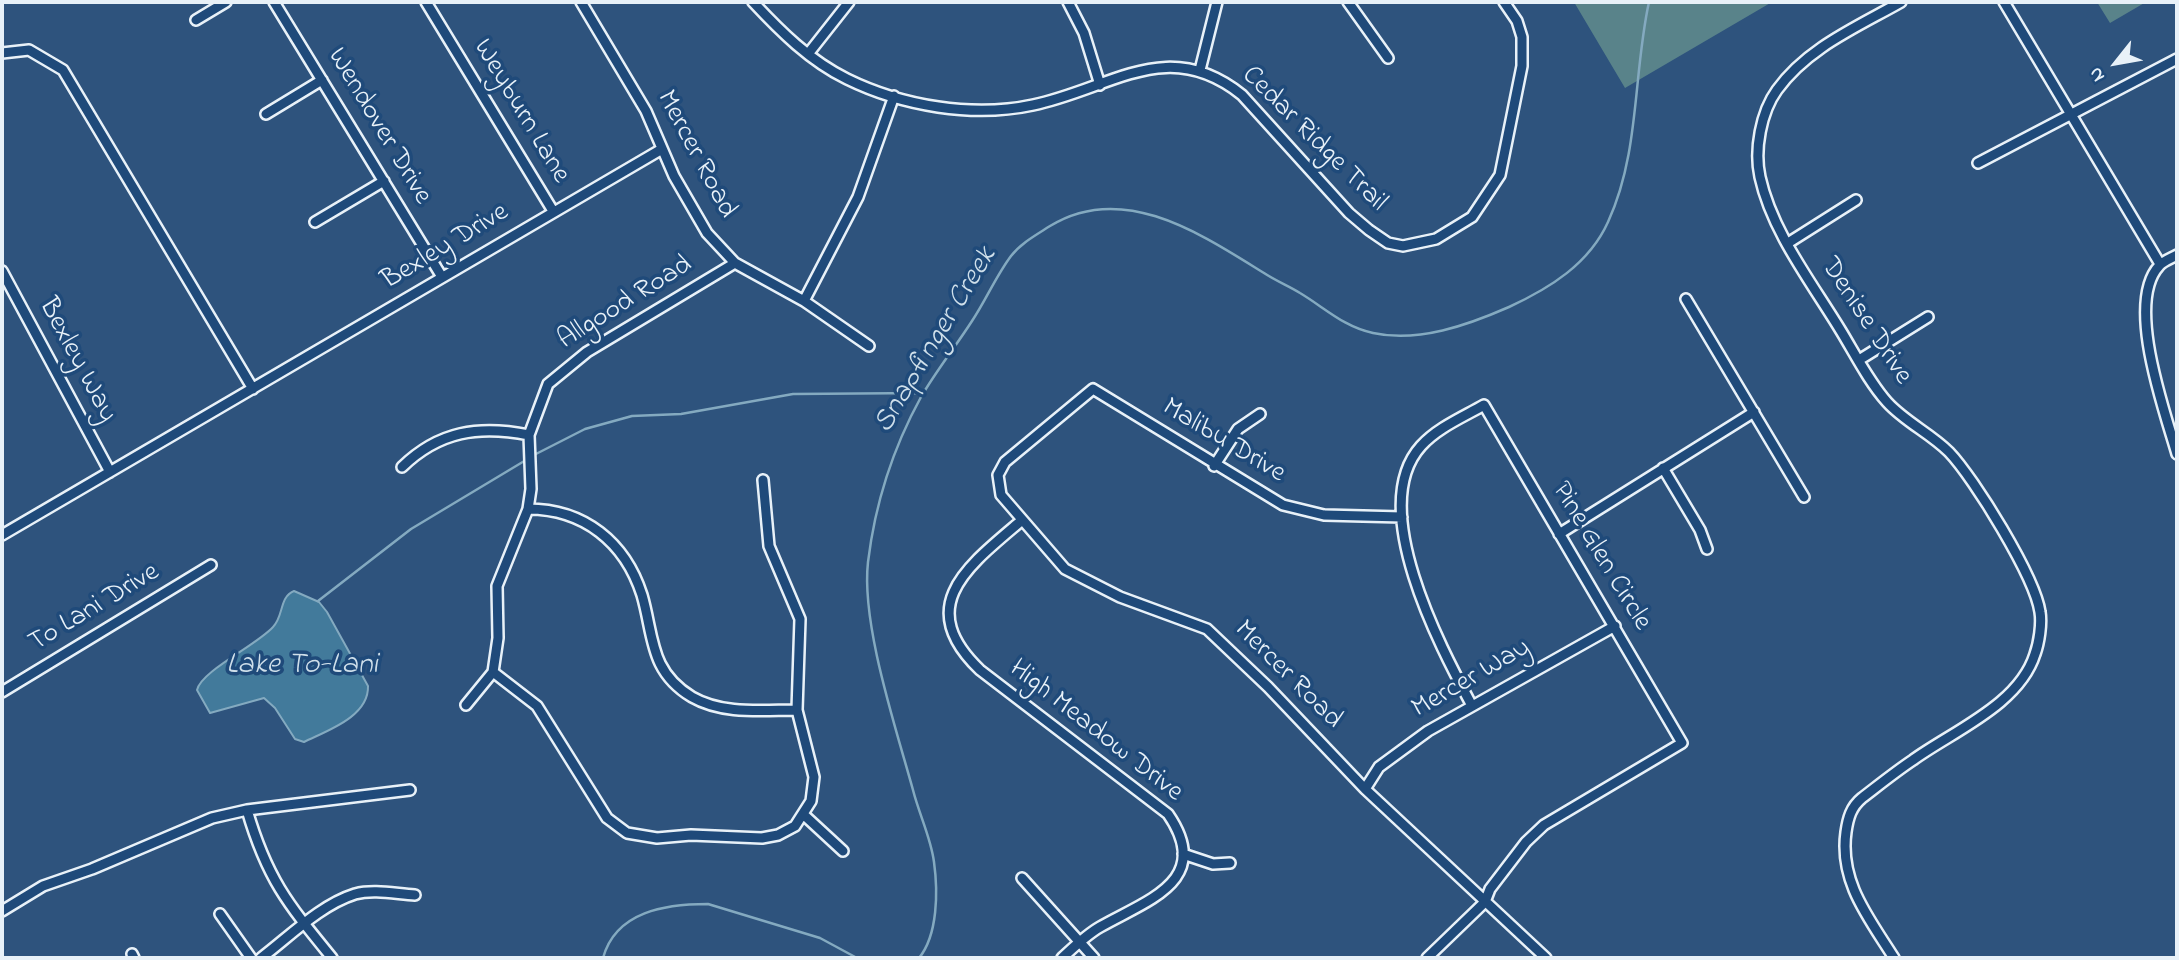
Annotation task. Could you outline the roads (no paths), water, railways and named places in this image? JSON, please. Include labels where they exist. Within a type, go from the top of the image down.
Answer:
[{"type":"street","points":[[196,20],[226,2]]},
{"type":"street","name":"Wendover Drive","points":[[274,2],[442,277]]},
{"type":"street","name":"Weyburn Lane","points":[[426,2],[553,211]]},
{"type":"street","name":"Mercer Road","points":[[582,2],[646,111],[662,149],[707,233],[735,264],[804,301],[869,346]]},
{"type":"street","name":"Cedar Ridge Trail","points":[[753,2],[808,54],[847,79],[894,96],[941,108],[1032,106],[1151,67],[1200,70],[1223,80],[1242,95],[1349,213],[1388,243],[1403,246],[1419,244],[1454,231],[1472,217],[1500,174],[1522,66],[1522,37],[1517,21],[1504,2]]},
{"type":"street","points":[[808,54],[849,2]]},
{"type":"street","points":[[1068,2],[1084,33],[1100,85]]},
{"type":"street","points":[[1200,70],[1217,2]]},
{"type":"street","points":[[1348,2],[1388,58]]},
{"type":"street","name":"Denise Drive","points":[[1894,958],[1852,890],[1846,864],[1849,816],[1856,803],[1912,760],[1996,704],[2019,682],[2035,654],[2040,613],[2032,587],[1965,470],[1947,450],[1886,401],[1859,360],[1788,243],[1769,207],[1759,176],[1760,135],[1775,93],[1801,62],[1901,2]]},
{"type":"street","points":[[2004,2],[2160,264]]},
{"type":"street","points":[[2,53],[29,50],[52,60],[63,70],[253,389]]},
{"type":"street","points":[[1978,163],[2177,59]]},
{"type":"street","points":[[266,114],[322,80]]},
{"type":"street","points":[[804,301],[858,197],[894,96]]},
{"type":"street","name":"Bexley Drive","points":[[2,535],[662,149]]},
{"type":"street","points":[[315,222],[383,181]]},
{"type":"street","points":[[1788,243],[1856,200]]},
{"type":"street","points":[[2177,255],[2160,264],[2151,281],[2147,330],[2151,366],[2177,454]]},
{"type":"street","name":"Allgood Road","points":[[493,672],[498,638],[497,586],[527,509],[531,489],[529,435],[548,384],[564,368],[735,264]]},
{"type":"street","name":"Bexley Way","points":[[2,271],[110,472]]},
{"type":"street","points":[[1686,299],[1804,497]]},
{"type":"street","points":[[1859,360],[1928,317]]},
{"type":"street","name":"Malibu Drive","points":[[1043,432],[1093,389],[1263,495],[1301,510],[1324,515],[1402,517]]},
{"type":"street","name":"Pine Glen Circle","points":[[1427,958],[1485,902],[1490,889],[1526,842],[1544,825],[1682,743],[1484,405],[1436,433],[1420,447],[1405,483],[1402,517],[1411,569],[1430,626],[1471,704]]},
{"type":"street","points":[[1559,534],[1754,412]]},
{"type":"street","points":[[1214,466],[1238,429],[1260,414]]},
{"type":"street","points":[[402,467],[421,448],[460,433],[507,431],[529,435]]},
{"type":"street","name":"Mercer Road","points":[[1043,432],[1005,462],[998,475],[1000,495],[1065,569],[1120,597],[1207,629],[1268,687],[1365,789],[1546,958]]},
{"type":"street","points":[[1663,468],[1700,530],[1707,549]]},
{"type":"street","points":[[466,705],[493,672],[537,706],[607,818],[627,834],[657,838],[691,835],[762,838],[786,831],[804,815],[811,801],[814,777],[797,710],[800,619],[769,547],[763,480]]},
{"type":"street","points":[[527,509],[569,514],[613,542],[633,570],[658,661],[682,690],[706,703],[728,709],[797,710]]},
{"type":"street","name":"High Meadow Drive","points":[[1021,522],[968,568],[954,588],[949,614],[954,638],[963,653],[980,670],[1168,814],[1181,839],[1183,854]]},
{"type":"street","name":"To Lani Drive","points":[[2,692],[211,565]]},
{"type":"street","name":"Mercer Way","points":[[1365,789],[1379,766],[1471,704],[1615,626]]},
{"type":"street","points":[[2,911],[43,886],[92,869],[212,818],[247,810],[410,790]]},
{"type":"street","points":[[247,810],[270,875],[293,912],[332,958]]},
{"type":"street","points":[[804,815],[843,851]]},
{"type":"street","points":[[1062,958],[1099,927],[1153,901],[1167,890],[1176,878],[1183,854],[1213,864],[1230,863]]},
{"type":"street","points":[[1022,878],[1094,958]]},
{"type":"street","points":[[261,958],[325,909],[355,894],[376,892],[415,895]]},
{"type":"street","points":[[220,914],[251,958]]},
{"type":"water","name":"Lake To-Lani","points":[[294,591],[319,602],[327,612],[368,686],[362,706],[345,722],[304,742],[295,739],[275,708],[264,698],[210,713],[197,690],[208,675],[273,627],[286,598]]},
{"type":"waterway","name":"Snapfinger Creek","points":[[919,958],[933,925],[936,899],[934,862],[889,707],[875,645],[867,587],[868,562],[880,498],[911,416],[1011,256],[1024,243],[1050,226],[1078,214],[1105,209],[1133,211],[1188,229],[1296,290],[1344,322],[1373,333],[1407,336],[1425,334],[1460,326],[1493,314],[1539,292],[1567,273],[1590,250],[1608,222],[1626,169],[1649,2]]},
{"type":"waterway","points":[[532,456],[585,429],[632,416],[681,414],[793,394],[924,393]]},
{"type":"waterway","points":[[318,601],[411,529],[526,460]]},
{"type":"waterway","name":"Snapfinger Creek","points":[[603,958],[610,942],[631,920],[660,909],[708,904],[820,938],[857,958]]}]
